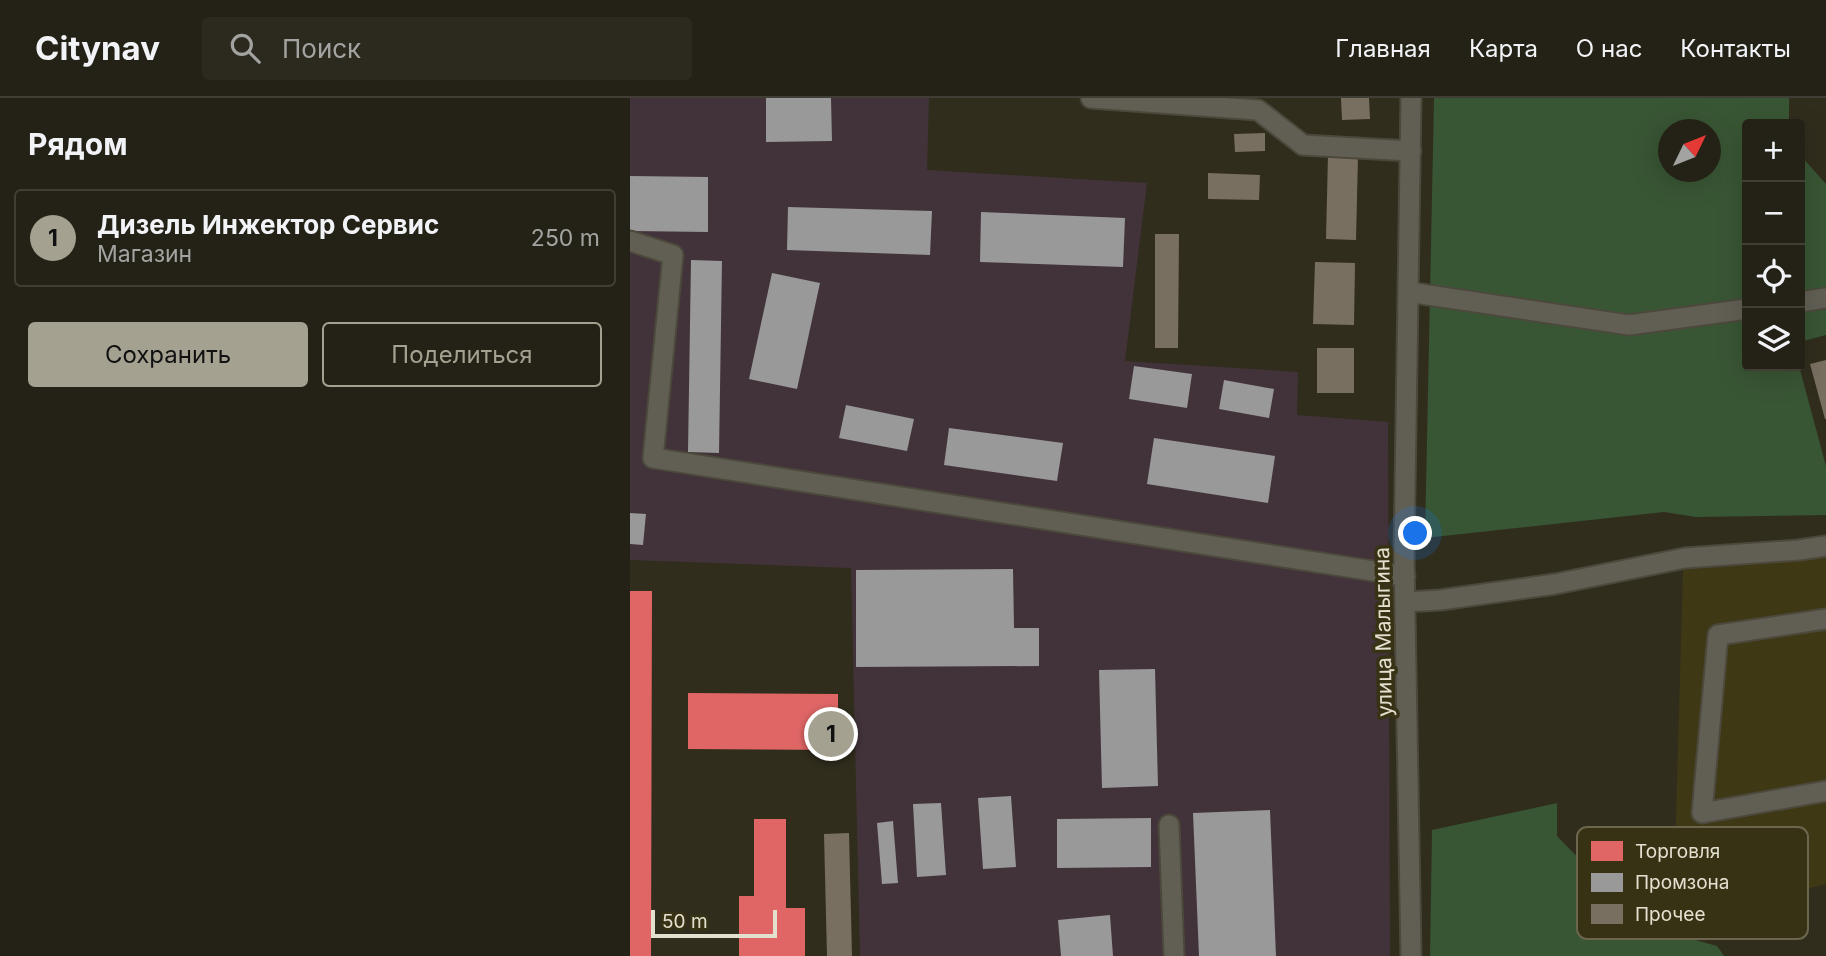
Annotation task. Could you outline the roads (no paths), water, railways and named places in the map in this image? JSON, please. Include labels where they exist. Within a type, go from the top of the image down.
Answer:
[{"type":"street","points":[[1091,98],[1258,110],[1303,145],[1411,151]]},
{"type":"street","name":"улица Малыгина","points":[[1411,98],[1405,576],[1411,956]]},
{"type":"street","points":[[630,241],[673,255],[653,458],[1405,576]]},
{"type":"street","points":[[1408,292],[1629,325],[1742,310]]},
{"type":"street","points":[[1805,301],[1826,298]]},
{"type":"street","points":[[1405,602],[1440,600],[1555,584],[1685,558],[1826,546]]},
{"type":"street","points":[[1826,619],[1718,635],[1702,813],[1826,791]]},
{"type":"street","points":[[1169,825],[1174,956]]},
{"type":"place","name":"Дизель Инжектор Сервис","points":[[831,734]]}]
